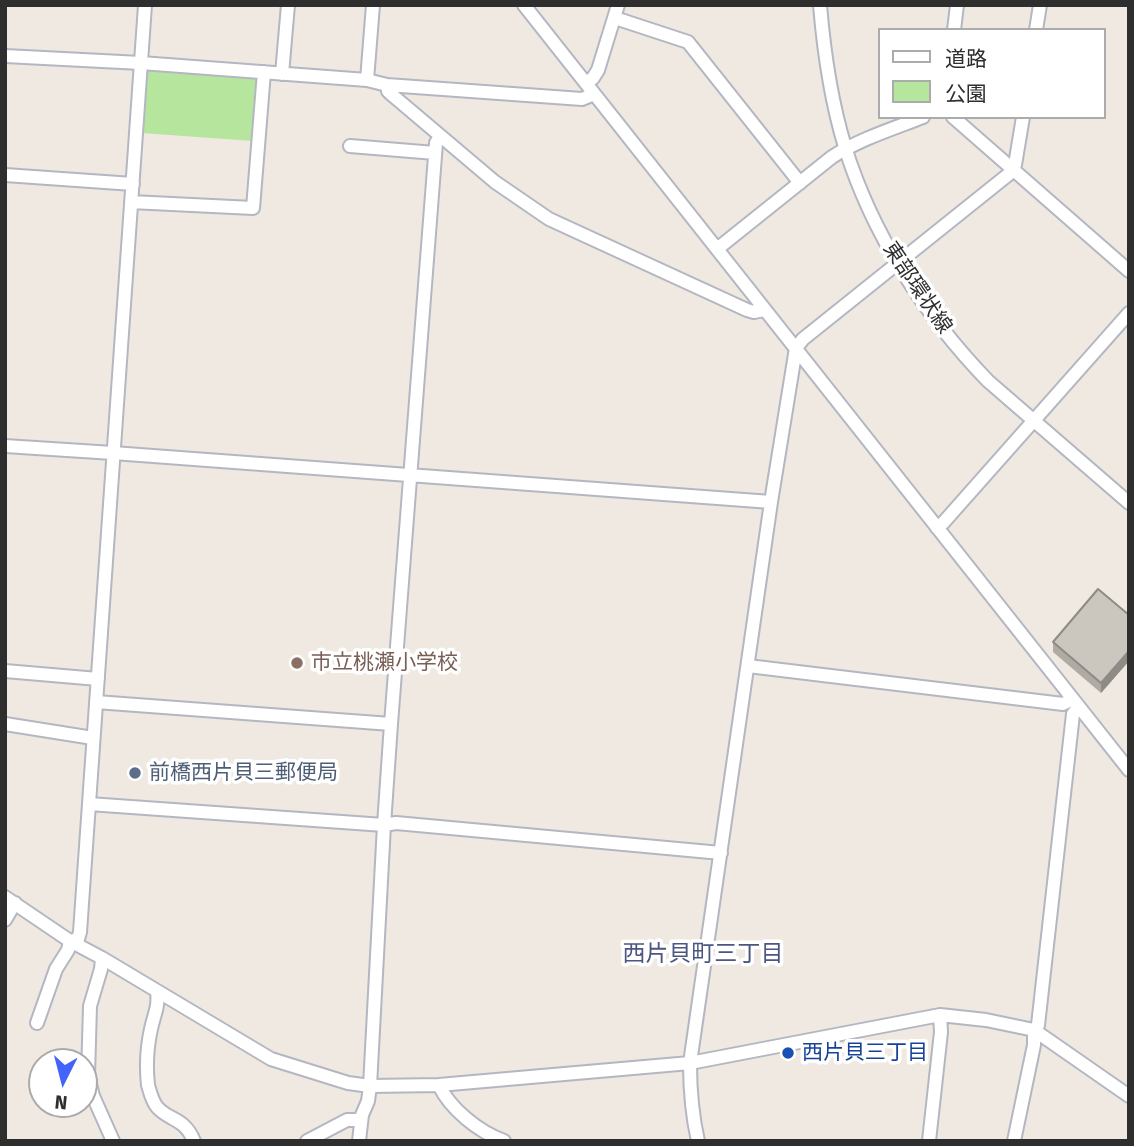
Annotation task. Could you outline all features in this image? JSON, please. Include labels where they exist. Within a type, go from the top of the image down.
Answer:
[{"type":"street","points":[[70,940],[78,939],[80,932],[145,5]]},
{"type":"street","points":[[282,74],[288,5]]},
{"type":"street","points":[[367,80],[373,5]]},
{"type":"street","points":[[524,5],[1129,770]]},
{"type":"street","name":"東部環状線","points":[[820,5],[831,91],[846,148],[874,219],[893,256],[932,315],[988,381],[1129,503]]},
{"type":"street","points":[[954,28],[957,5]]},
{"type":"street","points":[[1036,28],[1040,5]]},
{"type":"street","points":[[5,56],[264,72],[367,80],[387,85],[582,99],[590,89],[617,12],[688,42],[800,183]]},
{"type":"street","points":[[131,202],[253,208],[264,72]]},
{"type":"street","points":[[387,85],[391,94],[503,189],[549,219],[747,310],[764,310]]},
{"type":"street","points":[[717,249],[832,157],[859,141],[918,119]]},
{"type":"street","points":[[955,119],[1129,271]]},
{"type":"street","points":[[698,1141],[690,1084],[690,1063],[771,502],[796,348],[803,339],[1013,170],[1023,119]]},
{"type":"street","points":[[359,1141],[361,1120],[370,1086],[384,825],[409,476],[436,141],[439,136]]},
{"type":"street","points":[[350,146],[435,153]]},
{"type":"street","points":[[5,175],[133,184]]},
{"type":"street","points":[[937,528],[1129,313]]},
{"type":"street","points":[[5,446],[771,502]]},
{"type":"street","points":[[748,666],[1063,704],[1076,703]]},
{"type":"street","points":[[5,671],[98,678]]},
{"type":"street","points":[[96,702],[391,724]]},
{"type":"street","points":[[1014,1141],[1034,1045],[1034,1030],[1038,1025],[1076,703]]},
{"type":"street","points":[[5,724],[93,738]]},
{"type":"street","points":[[89,804],[384,825],[396,823],[721,853]]},
{"type":"street","points":[[5,920],[10,900],[70,940],[271,1059],[348,1083],[370,1086],[439,1085],[690,1063],[940,1016],[986,1020],[1034,1030],[1129,1096]]},
{"type":"street","points":[[37,1024],[56,969],[68,950],[70,940]]},
{"type":"street","points":[[102,958],[90,1006],[88,1076],[93,1096],[113,1141]]},
{"type":"street","points":[[157,992],[159,1004],[150,1032],[148,1085],[159,1109],[182,1122],[194,1141]]},
{"type":"street","points":[[929,1141],[941,1032],[940,1016]]},
{"type":"street","points":[[439,1085],[448,1100],[468,1119],[495,1138],[504,1141]]},
{"type":"street","points":[[307,1141],[347,1120],[361,1120]]},
{"type":"green space","points":[[146,70],[258,78],[253,141],[142,133]]},
{"type":"building","points":[[1098,589],[1129,615],[1129,651],[1101,683],[1053,642]]},
{"type":"place","name":"市立桃瀬小学校","points":[[297,663]]},
{"type":"place","name":"前橋西片貝三郵便局","points":[[135,773]]},
{"type":"place","name":"西片貝三丁目","points":[[788,1053]]},
{"type":"district","name":"西片貝町三丁目","points":[[703,955]]}]
